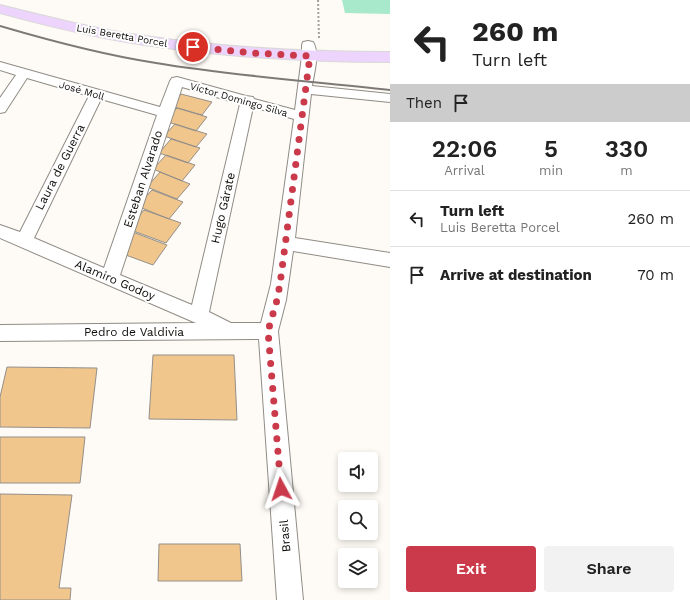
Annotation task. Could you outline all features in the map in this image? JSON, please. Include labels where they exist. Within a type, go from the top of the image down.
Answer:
[{"type":"main road","name":"Luis Beretta Porcel","points":[[10,0],[88,19],[164,32],[390,57]]},
{"type":"main road","name":"Luis Beretta Porcel","points":[[0,9],[67,26],[219,50],[312,49],[390,45]]},
{"type":"street","name":"Brasil","points":[[290,600],[268,331],[277,300],[305,89],[312,49]]},
{"type":"street","name":"José Moll","points":[[0,66],[165,113]]},
{"type":"street","points":[[0,109],[24,73]]},
{"type":"street","name":"Víctor Domingo Silva","points":[[177,81],[248,100],[302,117]]},
{"type":"street","name":"Esteban Alvarado","points":[[110,278],[177,81]]},
{"type":"street","points":[[305,89],[390,98]]},
{"type":"street","name":"Laura de Guerra","points":[[24,241],[97,94]]},
{"type":"street","name":"Hugo Gárate","points":[[199,316],[248,100]]},
{"type":"street","name":"Alamiro Godoy","points":[[0,231],[199,316],[229,331]]},
{"type":"street","points":[[285,243],[390,260]]},
{"type":"street","name":"Pedro de Valdivia","points":[[0,333],[268,331]]},
{"type":"path","points":[[312,49],[318,0]]},
{"type":"green space","points":[[342,0],[390,0],[390,14],[345,13]]},
{"type":"building","points":[[181,94],[212,102],[202,115],[171,106]]},
{"type":"building","points":[[177,108],[207,117],[196,131],[165,121]]},
{"type":"building","points":[[175,124],[207,134],[196,147],[164,136]]},
{"type":"building","points":[[171,139],[200,148],[188,163],[159,153]]},
{"type":"building","points":[[166,155],[195,165],[182,181],[153,169]]},
{"type":"building","points":[[160,172],[190,184],[177,199],[147,187]]},
{"type":"building","points":[[152,190],[183,202],[169,219],[137,206]]},
{"type":"building","points":[[144,210],[181,223],[166,243],[128,229]]},
{"type":"building","points":[[130,231],[167,245],[153,265],[123,254]]},
{"type":"building","points":[[153,355],[234,355],[237,420],[149,419]]},
{"type":"building","points":[[7,367],[97,368],[90,428],[0,427],[0,397]]},
{"type":"building","points":[[0,437],[85,437],[80,483],[0,483]]},
{"type":"building","points":[[0,494],[72,495],[59,588],[71,588],[70,600],[0,600]]},
{"type":"building","points":[[159,544],[240,544],[242,581],[158,581]]},
{"type":"railway","points":[[0,26],[116,56],[185,68],[390,90]]},
{"type":"route","points":[[193,47],[286,56],[310,56],[280,284],[274,314],[268,331],[281,489]]}]
